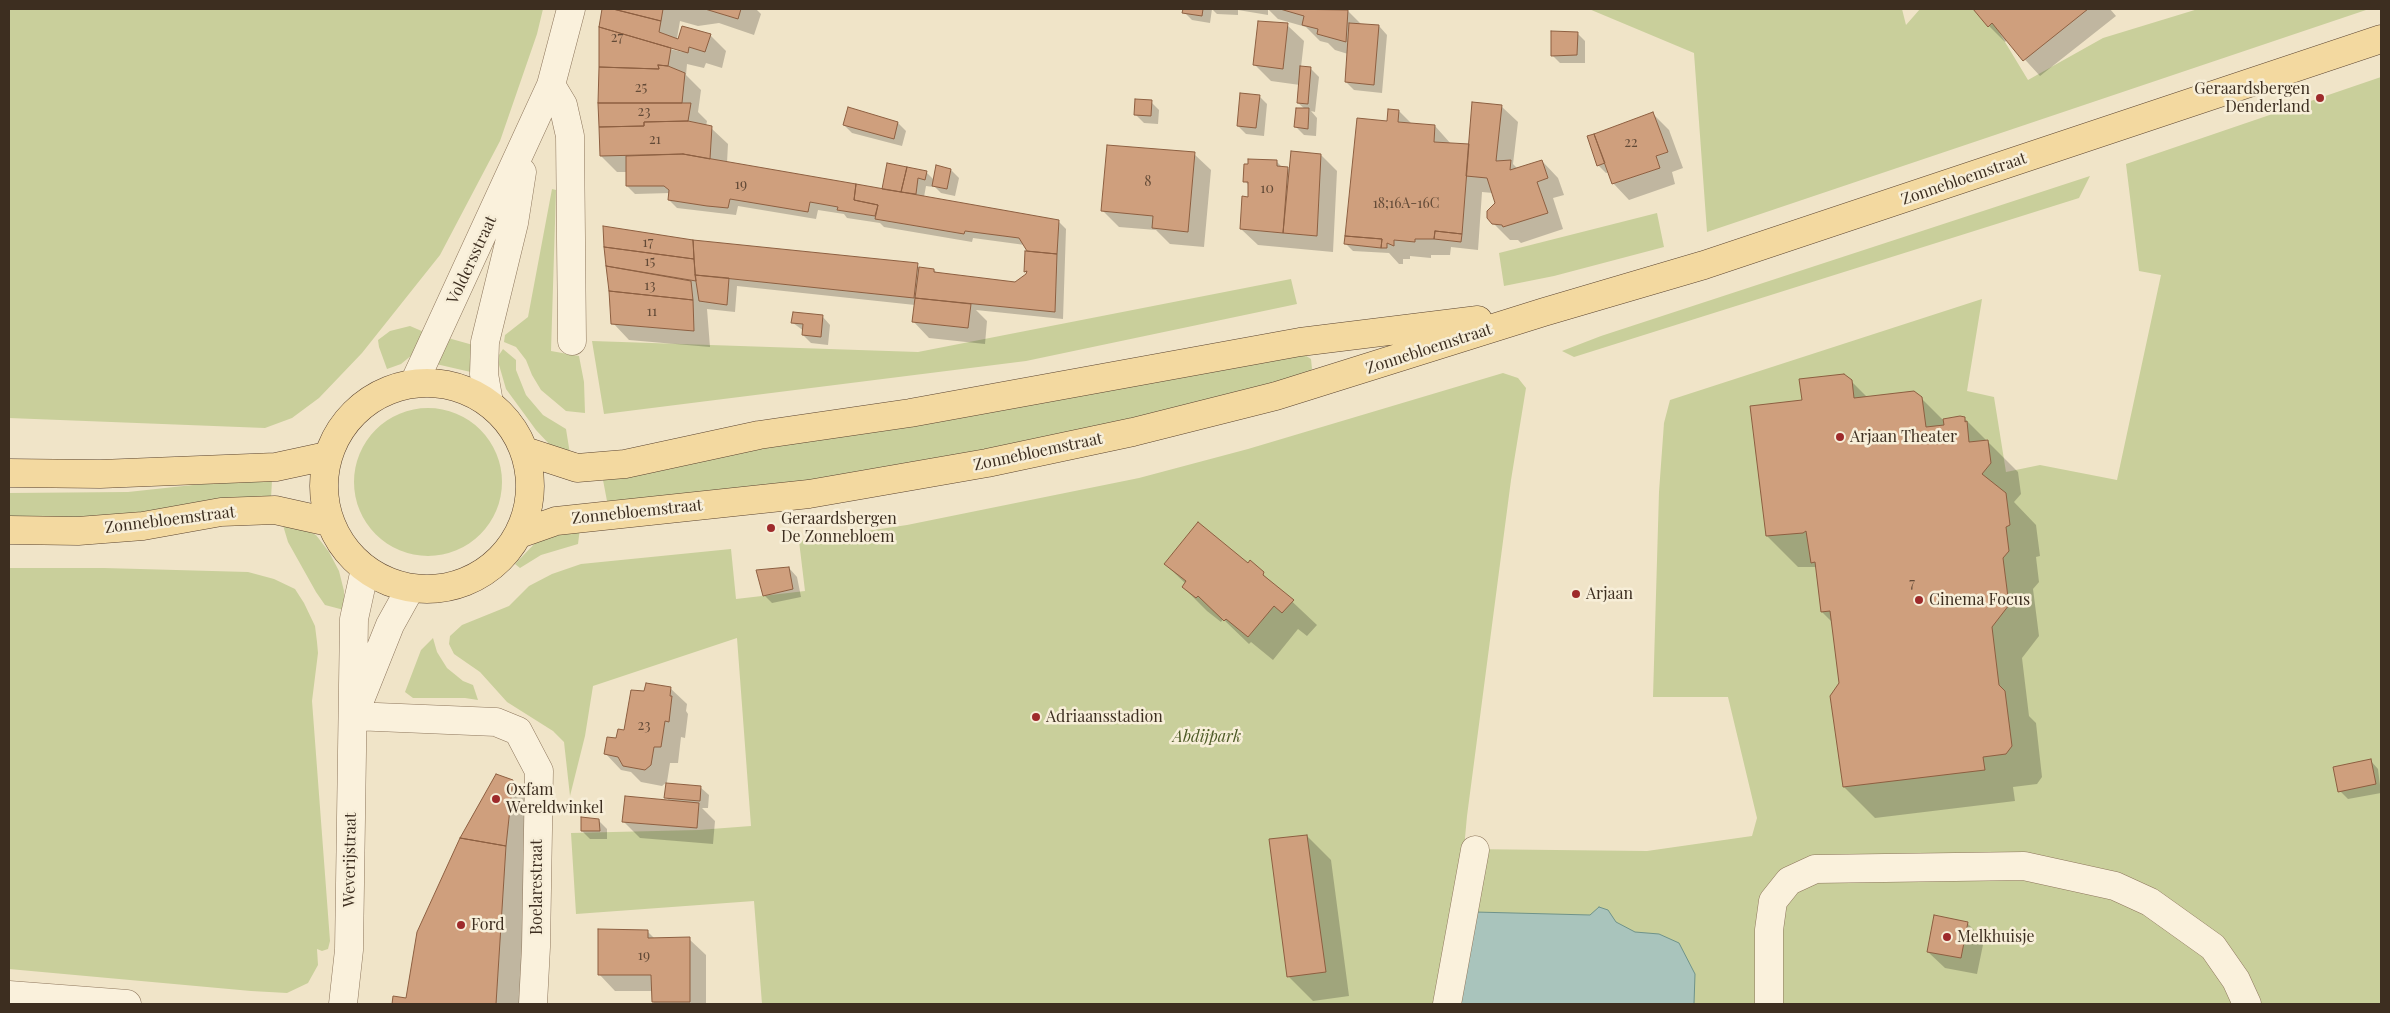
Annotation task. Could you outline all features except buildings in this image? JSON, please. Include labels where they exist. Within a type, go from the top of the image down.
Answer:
[{"type":"main road","name":"Zonnebloemstraat","points":[[520,534],[556,521],[809,494],[987,463],[1133,432],[1305,388],[1544,312],[1713,262],[2381,39]]},
{"type":"main road","name":"Zonnebloemstraat","points":[[525,452],[577,468],[625,464],[759,435],[910,413],[1306,341],[1544,312]]},
{"type":"main road","points":[[1305,388],[1326,378],[1332,370],[1332,362],[1326,348],[1320,344],[1306,341]]},
{"type":"main road","name":"Zonnebloemstraat","points":[[414,383],[440,383],[464,389],[489,403],[505,417],[518,435],[525,452],[531,480],[530,502],[520,534],[488,570],[457,586],[435,590],[410,588],[385,581],[350,557],[329,522],[323,482],[327,456],[341,428],[362,405],[386,391],[414,383]]},
{"type":"main road","points":[[9,473],[100,474],[276,467],[327,456]]},
{"type":"main road","name":"Zonnebloemstraat","points":[[9,530],[78,531],[134,527],[221,512],[275,510],[329,522]]},
{"type":"street","name":"Voldersstraat","points":[[414,383],[551,85],[571,9]]},
{"type":"street","points":[[551,85],[563,105],[570,136],[572,341]]},
{"type":"street","name":"Voldersstraat","points":[[489,403],[484,374],[485,342],[514,223],[529,136]]},
{"type":"street","name":"Weverijstraat","points":[[343,1004],[349,950],[354,619],[365,569]]},
{"type":"street","name":"Weverijstraat","points":[[353,716],[390,625],[410,588]]},
{"type":"street","name":"Boelarestraat","points":[[353,716],[496,722],[518,731],[539,771],[536,947],[533,1004]]},
{"type":"street","points":[[1447,1004],[1475,850]]},
{"type":"street","points":[[1769,1004],[1769,930],[1773,901],[1790,881],[1815,869],[2024,866],[2115,886],[2150,902],[2213,947],[2236,980],[2247,1004]]},
{"type":"street","points":[[9,995],[127,1004]]},
{"type":"green space","points":[[9,9],[543,9],[537,34],[500,141],[440,255],[362,353],[319,398],[292,418],[265,428],[9,418]]},
{"type":"green space","points":[[1589,9],[1902,9],[1906,25],[1920,9],[1985,9],[2028,80],[2103,38],[2198,9],[2369,9],[1707,232],[1694,53]]},
{"type":"green space","name":"Abdijpark","points":[[2381,77],[2381,1004],[762,1004],[754,901],[576,914],[571,833],[698,830],[751,826],[737,638],[593,686],[585,736],[570,796],[564,742],[553,731],[507,702],[480,672],[454,654],[449,644],[450,636],[462,625],[509,606],[529,586],[552,574],[581,564],[731,549],[736,599],[805,591],[799,541],[907,525],[1139,478],[1248,449],[1503,373],[1518,378],[1526,388],[1511,480],[1464,849],[1647,851],[1752,836],[1757,818],[1728,697],[1653,697],[1659,492],[1664,423],[1670,400],[1982,299],[1967,391],[1994,397],[2006,472],[2040,465],[2117,480],[2161,275],[2139,271],[2126,164]]},
{"type":"green space","points":[[2090,176],[2079,198],[1574,357],[1562,351],[1601,336]]},
{"type":"green space","points":[[552,189],[556,190],[551,351],[579,356],[584,382],[585,413],[566,411],[541,390],[526,360],[516,347],[504,342],[505,335],[528,317]]},
{"type":"green space","points":[[1657,213],[1664,247],[1554,276],[1504,286],[1499,253]]},
{"type":"green space","points":[[1291,279],[1297,304],[1026,361],[604,414],[592,341],[918,352]]},
{"type":"green space","points":[[410,326],[424,332],[412,355],[401,364],[387,369],[378,340],[390,331]]},
{"type":"green space","points":[[448,338],[473,345],[475,373],[436,364]]},
{"type":"green space","points":[[503,349],[516,360],[516,370],[526,395],[543,415],[566,429],[570,454],[550,445],[536,430],[506,389],[497,358]]},
{"type":"green space","points":[[1303,354],[1311,359],[1312,369],[1305,377],[1071,438],[712,497],[607,501],[603,480],[710,452]]},
{"type":"green space","points":[[428,408],[456,413],[469,420],[480,430],[490,441],[497,454],[502,482],[497,510],[490,523],[480,534],[469,544],[456,551],[428,556],[400,551],[387,544],[376,534],[366,523],[359,510],[354,482],[359,454],[366,441],[376,430],[387,420],[400,413]]},
{"type":"green space","points":[[272,480],[271,499],[176,508],[102,518],[9,519],[9,493],[128,492],[230,481]]},
{"type":"green space","points":[[282,522],[298,526],[316,535],[329,552],[339,571],[344,591],[344,610],[325,605],[288,542]]},
{"type":"green space","points":[[580,528],[578,544],[541,555],[520,568],[515,564],[539,539]]},
{"type":"green space","points":[[9,568],[104,568],[248,572],[274,579],[295,589],[315,626],[317,642],[318,653],[312,701],[330,941],[328,949],[322,951],[317,949],[318,965],[308,983],[287,993],[9,969]]},
{"type":"green space","points":[[433,638],[437,652],[447,668],[463,681],[473,685],[478,700],[465,698],[413,698],[405,692],[421,650]]},
{"type":"water","points":[[1599,907],[1608,910],[1616,922],[1635,932],[1659,934],[1679,943],[1695,974],[1694,1004],[1460,1004],[1475,912],[1590,915]]},
{"type":"place","name":"Geraardsbergen Denderland","points":[[2320,98]]},
{"type":"place","name":"Arjaan Theater","points":[[1840,437]]},
{"type":"place","name":"Geraardsbergen De Zonnebloem","points":[[771,528]]},
{"type":"place","name":"Arjaan","points":[[1576,594]]},
{"type":"place","name":"Cinema Focus","points":[[1919,600]]},
{"type":"place","name":"Adriaansstadion","points":[[1036,717]]},
{"type":"place","name":"Oxfam Wereldwinkel","points":[[496,799]]},
{"type":"place","name":"Ford","points":[[461,925]]},
{"type":"place","name":"Melkhuisje","points":[[1947,937]]}]
